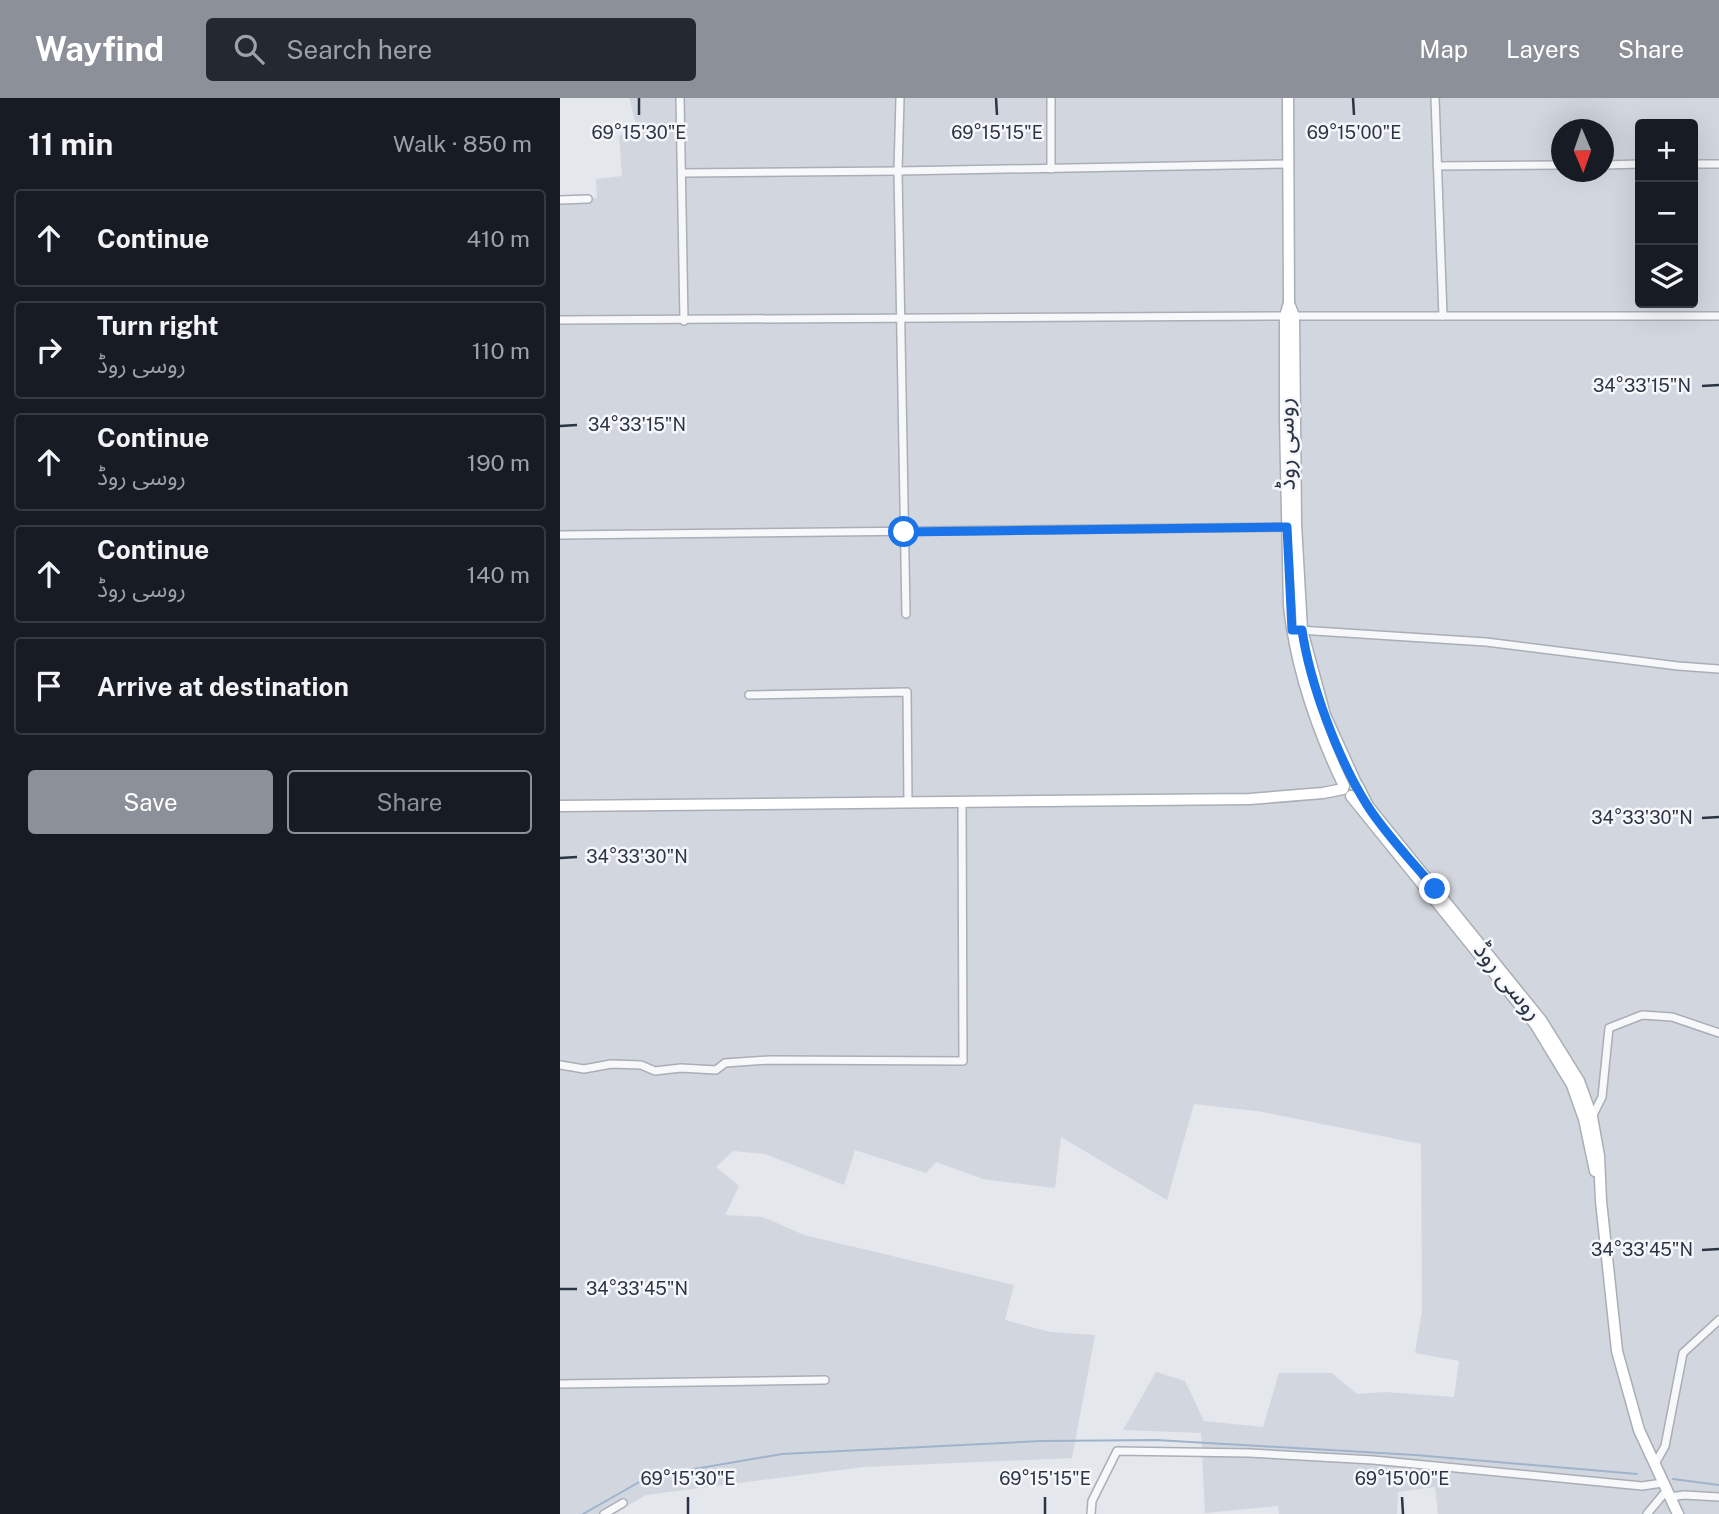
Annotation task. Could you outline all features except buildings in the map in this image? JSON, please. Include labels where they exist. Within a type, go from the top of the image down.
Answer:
[{"type":"main road","name":"روسی روڈ","points":[[1288,98],[1289,303],[1297,630],[1325,715],[1368,806],[1541,1020],[1579,1082],[1592,1118],[1600,1156],[1601,1201],[1618,1351],[1639,1430],[1678,1514]]},
{"type":"main road","name":"روسی روڈ","points":[[1290,316],[1287,527],[1297,630],[1312,711],[1346,791],[1535,1024],[1558,1061],[1572,1085],[1584,1119],[1601,1201]]},
{"type":"main road","points":[[560,806],[1250,799],[1357,792],[1357,785]]},
{"type":"street","points":[[680,98],[684,321]]},
{"type":"street","points":[[900,98],[898,171],[906,614]]},
{"type":"street","points":[[1051,98],[1051,169]]},
{"type":"street","points":[[1435,98],[1443,316]]},
{"type":"street","points":[[683,173],[1289,164]]},
{"type":"street","points":[[1614,165],[1635,164]]},
{"type":"street","points":[[1698,164],[1719,164]]},
{"type":"street","points":[[1437,166],[1551,165]]},
{"type":"street","points":[[560,200],[588,199]]},
{"type":"street","points":[[560,320],[1719,316]]},
{"type":"street","points":[[560,535],[1287,527]]},
{"type":"street","points":[[1297,630],[1486,642],[1719,669]]},
{"type":"street","points":[[748,695],[907,692],[908,803]]},
{"type":"street","points":[[560,1065],[584,1069],[611,1064],[641,1065],[655,1070],[716,1070],[725,1063],[769,1060],[963,1061],[962,801]]},
{"type":"street","points":[[1592,1118],[1602,1097],[1609,1028],[1642,1015],[1672,1017],[1719,1033]]},
{"type":"street","points":[[1655,1464],[1665,1446],[1683,1353],[1719,1320]]},
{"type":"street","points":[[560,1384],[825,1380]]},
{"type":"street","points":[[1091,1514],[1092,1500],[1116,1451],[1206,1454],[1249,1452],[1373,1460],[1642,1486],[1719,1497]]},
{"type":"street","points":[[1647,1514],[1667,1490]]},
{"type":"street","points":[[604,1514],[623,1503]]},
{"type":"shaded area","points":[[629,98],[1719,98],[1719,1514],[1438,1514],[1435,1487],[1398,1492],[1397,1514],[1279,1514],[1278,1506],[1205,1513],[1201,1433],[1123,1430],[1156,1372],[1185,1381],[1204,1421],[1263,1427],[1279,1373],[1332,1373],[1357,1394],[1385,1392],[1454,1397],[1459,1361],[1415,1353],[1422,1311],[1421,1144],[1257,1111],[1194,1104],[1167,1200],[1061,1137],[1055,1188],[983,1179],[936,1162],[926,1173],[855,1150],[844,1185],[765,1154],[733,1151],[716,1167],[739,1186],[725,1215],[763,1217],[804,1235],[1014,1285],[1005,1320],[1050,1332],[1095,1335],[1072,1458],[864,1467],[646,1495],[613,1514],[560,1514],[560,199],[597,198],[596,179],[622,176],[619,136],[638,131]]},
{"type":"waterway","points":[[583,1514],[648,1477],[782,1454],[1041,1441],[1156,1440],[1415,1455],[1637,1474]]},
{"type":"waterway","points":[[1673,1479],[1719,1485]]},
{"type":"route","points":[[904,532],[1287,527],[1292,630],[1302,630],[1325,715],[1368,806],[1435,889]]}]
